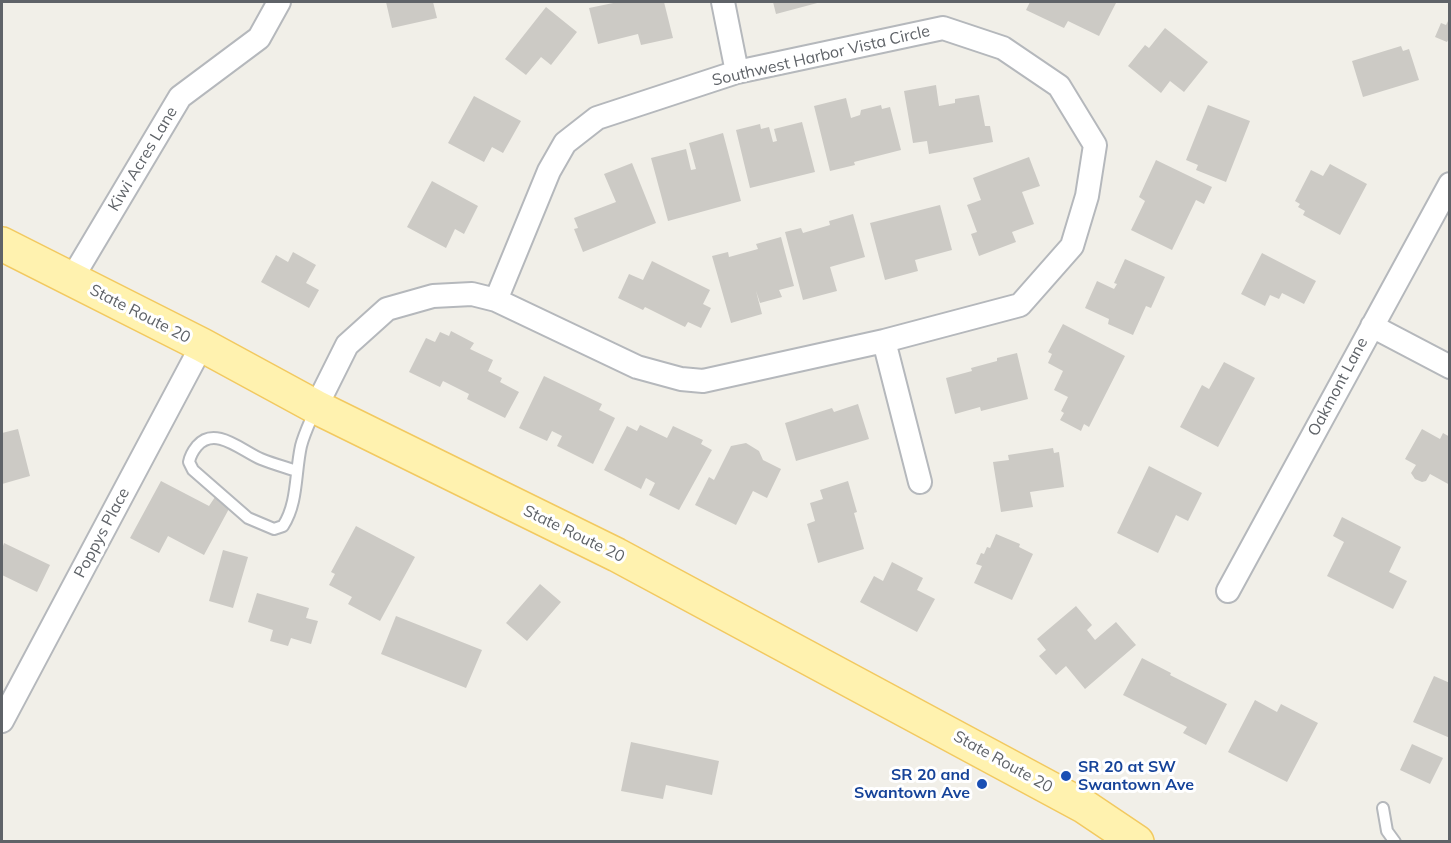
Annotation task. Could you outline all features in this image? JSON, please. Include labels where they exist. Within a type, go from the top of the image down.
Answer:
[{"type":"main road","name":"State Route 20","points":[[2,244],[202,345],[316,407],[627,560],[1066,796],[1137,842]]},
{"type":"street","name":"Kiwi Acres Lane","points":[[71,280],[180,98],[259,38],[279,2]]},
{"type":"street","points":[[723,2],[737,72]]},
{"type":"street","name":"Southwest Harbor Vista Circle","points":[[316,407],[347,345],[387,309],[434,296],[472,294],[496,300],[638,367],[681,379],[703,381],[884,341],[1020,305],[1072,246],[1087,196],[1095,145],[1059,86],[1003,48],[943,28],[737,72],[597,118],[565,143],[549,171],[496,300]]},
{"type":"street","name":"Oakmont Lane","points":[[1228,591],[1449,184]]},
{"type":"street","points":[[1372,326],[1449,367]]},
{"type":"street","points":[[884,341],[920,482]]},
{"type":"street","name":"Poppys Place","points":[[2,721],[202,345]]},
{"type":"lane","points":[[297,471],[261,459],[217,437],[208,437],[200,442],[189,462],[193,470],[248,518],[274,529],[283,526],[290,516],[301,446],[316,407]]},
{"type":"lane","points":[[1383,808],[1387,831],[1395,842]]},
{"type":"building","points":[[386,2],[433,2],[437,18],[392,28]]},
{"type":"building","points":[[618,2],[664,2],[673,38],[641,45],[638,34],[598,44],[589,8]]},
{"type":"building","points":[[773,2],[821,2],[776,14]]},
{"type":"building","points":[[1030,2],[1116,3],[1099,36],[1068,21],[1064,28],[1026,10]]},
{"type":"building","points":[[546,7],[577,32],[551,65],[541,57],[526,75],[505,59]]},
{"type":"building","points":[[1450,17],[1450,36],[1447,42],[1435,37],[1441,23],[1446,25]]},
{"type":"building","points":[[1165,28],[1208,62],[1184,92],[1170,81],[1161,93],[1128,66],[1145,45],[1149,48]]},
{"type":"building","points":[[1401,46],[1403,51],[1409,49],[1419,80],[1363,97],[1352,61]]},
{"type":"building","points":[[936,85],[939,106],[955,103],[955,99],[979,95],[985,126],[990,126],[993,142],[929,154],[927,141],[913,143],[904,91]]},
{"type":"building","points":[[474,96],[521,121],[503,153],[492,147],[484,162],[448,143]]},
{"type":"building","points":[[846,98],[851,118],[860,115],[861,110],[881,105],[882,109],[890,107],[901,150],[854,162],[855,165],[830,171],[814,106]]},
{"type":"building","points":[[1208,105],[1250,121],[1226,182],[1196,170],[1198,165],[1186,160]]},
{"type":"building","points":[[802,122],[815,172],[750,188],[736,130],[760,124],[761,129],[769,127],[773,142],[777,141],[774,129]]},
{"type":"building","points":[[723,133],[741,201],[668,221],[651,158],[686,149],[691,170],[696,169],[689,143]]},
{"type":"building","points":[[1029,157],[1040,186],[1022,192],[1034,224],[1012,232],[1016,242],[979,256],[971,234],[977,232],[967,205],[981,200],[973,178]]},
{"type":"building","points":[[1156,160],[1212,187],[1204,204],[1196,200],[1172,250],[1131,230],[1145,201],[1139,197]]},
{"type":"building","points":[[632,163],[656,223],[583,252],[574,229],[578,228],[574,218],[616,202],[604,174]]},
{"type":"building","points":[[1330,164],[1367,184],[1340,235],[1303,215],[1305,211],[1298,207],[1300,204],[1295,201],[1311,170],[1323,176]]},
{"type":"building","points":[[432,181],[478,206],[464,234],[455,229],[446,248],[407,227]]},
{"type":"building","points":[[940,205],[952,250],[915,260],[918,271],[885,280],[870,223]]},
{"type":"building","points":[[853,214],[865,257],[830,267],[837,291],[803,300],[785,232],[801,228],[803,233],[830,225],[829,221]]},
{"type":"building","points":[[781,237],[794,286],[779,290],[782,297],[760,303],[756,291],[762,314],[731,323],[712,256],[728,252],[729,257],[758,249],[756,244]]},
{"type":"building","points":[[293,252],[316,265],[306,283],[319,290],[309,308],[261,282],[276,255],[288,262]]},
{"type":"building","points":[[1262,253],[1316,281],[1304,304],[1282,293],[1279,299],[1270,295],[1265,306],[1241,294]]},
{"type":"building","points":[[1125,259],[1165,277],[1151,308],[1146,306],[1133,335],[1108,324],[1109,319],[1085,308],[1097,281],[1114,289],[1117,284],[1114,283]]},
{"type":"building","points":[[652,261],[710,290],[703,304],[711,308],[701,328],[688,322],[685,327],[645,307],[643,310],[618,298],[629,274],[643,280]]},
{"type":"building","points":[[1063,324],[1125,356],[1089,427],[1084,424],[1081,431],[1060,420],[1064,413],[1061,411],[1068,397],[1054,390],[1063,371],[1048,363],[1052,354],[1048,352]]},
{"type":"building","points":[[451,331],[474,343],[470,349],[493,360],[488,371],[502,378],[500,382],[519,392],[505,418],[467,399],[469,394],[443,381],[440,387],[409,372],[426,338],[435,342],[440,332],[449,336]]},
{"type":"building","points":[[1017,353],[1028,399],[981,411],[980,407],[955,414],[946,378],[972,371],[971,368]]},
{"type":"building","points":[[1224,362],[1255,378],[1218,447],[1180,427],[1202,385],[1209,389]]},
{"type":"building","points":[[544,376],[602,404],[599,410],[615,418],[593,464],[557,446],[562,436],[552,431],[547,441],[519,428]]},
{"type":"building","points":[[858,404],[869,439],[796,461],[785,423],[832,408],[834,412]]},
{"type":"building","points":[[640,425],[667,438],[673,426],[703,440],[701,444],[712,450],[679,510],[649,495],[655,483],[646,478],[641,489],[604,470],[627,426],[637,431]]},
{"type":"building","points":[[18,429],[30,476],[2,484],[2,433]]},
{"type":"building","points":[[1422,429],[1440,439],[1443,433],[1450,437],[1450,485],[1430,474],[1426,481],[1422,482],[1415,479],[1411,473],[1416,465],[1405,459]]},
{"type":"building","points":[[746,443],[759,451],[763,460],[781,469],[767,498],[753,491],[736,525],[695,505],[709,477],[714,480],[731,446]]},
{"type":"building","points":[[1053,448],[1054,453],[1059,452],[1064,487],[1030,492],[1033,507],[1001,512],[993,462],[1009,460],[1008,455]]},
{"type":"building","points":[[1149,466],[1202,493],[1188,521],[1176,515],[1158,553],[1117,533]]},
{"type":"building","points":[[161,481],[209,506],[215,497],[231,505],[204,555],[168,536],[159,553],[130,538]]},
{"type":"building","points":[[848,481],[864,549],[818,563],[807,524],[815,521],[810,503],[823,499],[820,490]]},
{"type":"building","points":[[1342,517],[1401,547],[1389,572],[1407,581],[1393,609],[1327,576],[1344,542],[1333,536]]},
{"type":"building","points":[[356,526],[415,557],[380,621],[348,604],[352,597],[329,585],[335,574],[331,572]]},
{"type":"building","points":[[996,534],[1020,544],[1019,547],[1033,554],[1012,600],[974,583],[982,566],[976,564],[981,553],[984,554],[987,547],[990,548]]},
{"type":"building","points":[[4,543],[50,565],[37,592],[2,575]]},
{"type":"building","points":[[223,550],[248,557],[233,608],[209,601]]},
{"type":"building","points":[[892,562],[923,578],[917,590],[935,599],[917,632],[860,602],[874,576],[883,581]]},
{"type":"building","points":[[540,584],[561,602],[527,641],[506,623]]},
{"type":"building","points":[[257,593],[309,608],[306,618],[318,621],[311,644],[291,638],[288,646],[270,641],[273,630],[248,622]]},
{"type":"building","points":[[1076,606],[1092,625],[1087,630],[1095,640],[1116,622],[1136,645],[1085,689],[1066,666],[1056,675],[1039,656],[1046,650],[1037,639]]},
{"type":"building","points":[[396,616],[482,650],[466,688],[381,654]]},
{"type":"building","points":[[1142,658],[1227,704],[1206,745],[1183,733],[1187,727],[1123,695]]},
{"type":"building","points":[[1434,676],[1450,683],[1450,738],[1413,722]]},
{"type":"building","points":[[1255,700],[1277,712],[1281,704],[1318,723],[1287,782],[1228,752]]},
{"type":"building","points":[[631,742],[719,761],[712,795],[666,785],[663,799],[621,791]]},
{"type":"building","points":[[1412,744],[1443,758],[1430,784],[1400,770]]},
{"type":"place","name":"SR 20 at SW Swantown Ave","points":[[1066,776]]},
{"type":"place","name":"SR 20 and Swantown Ave","points":[[982,784]]}]
